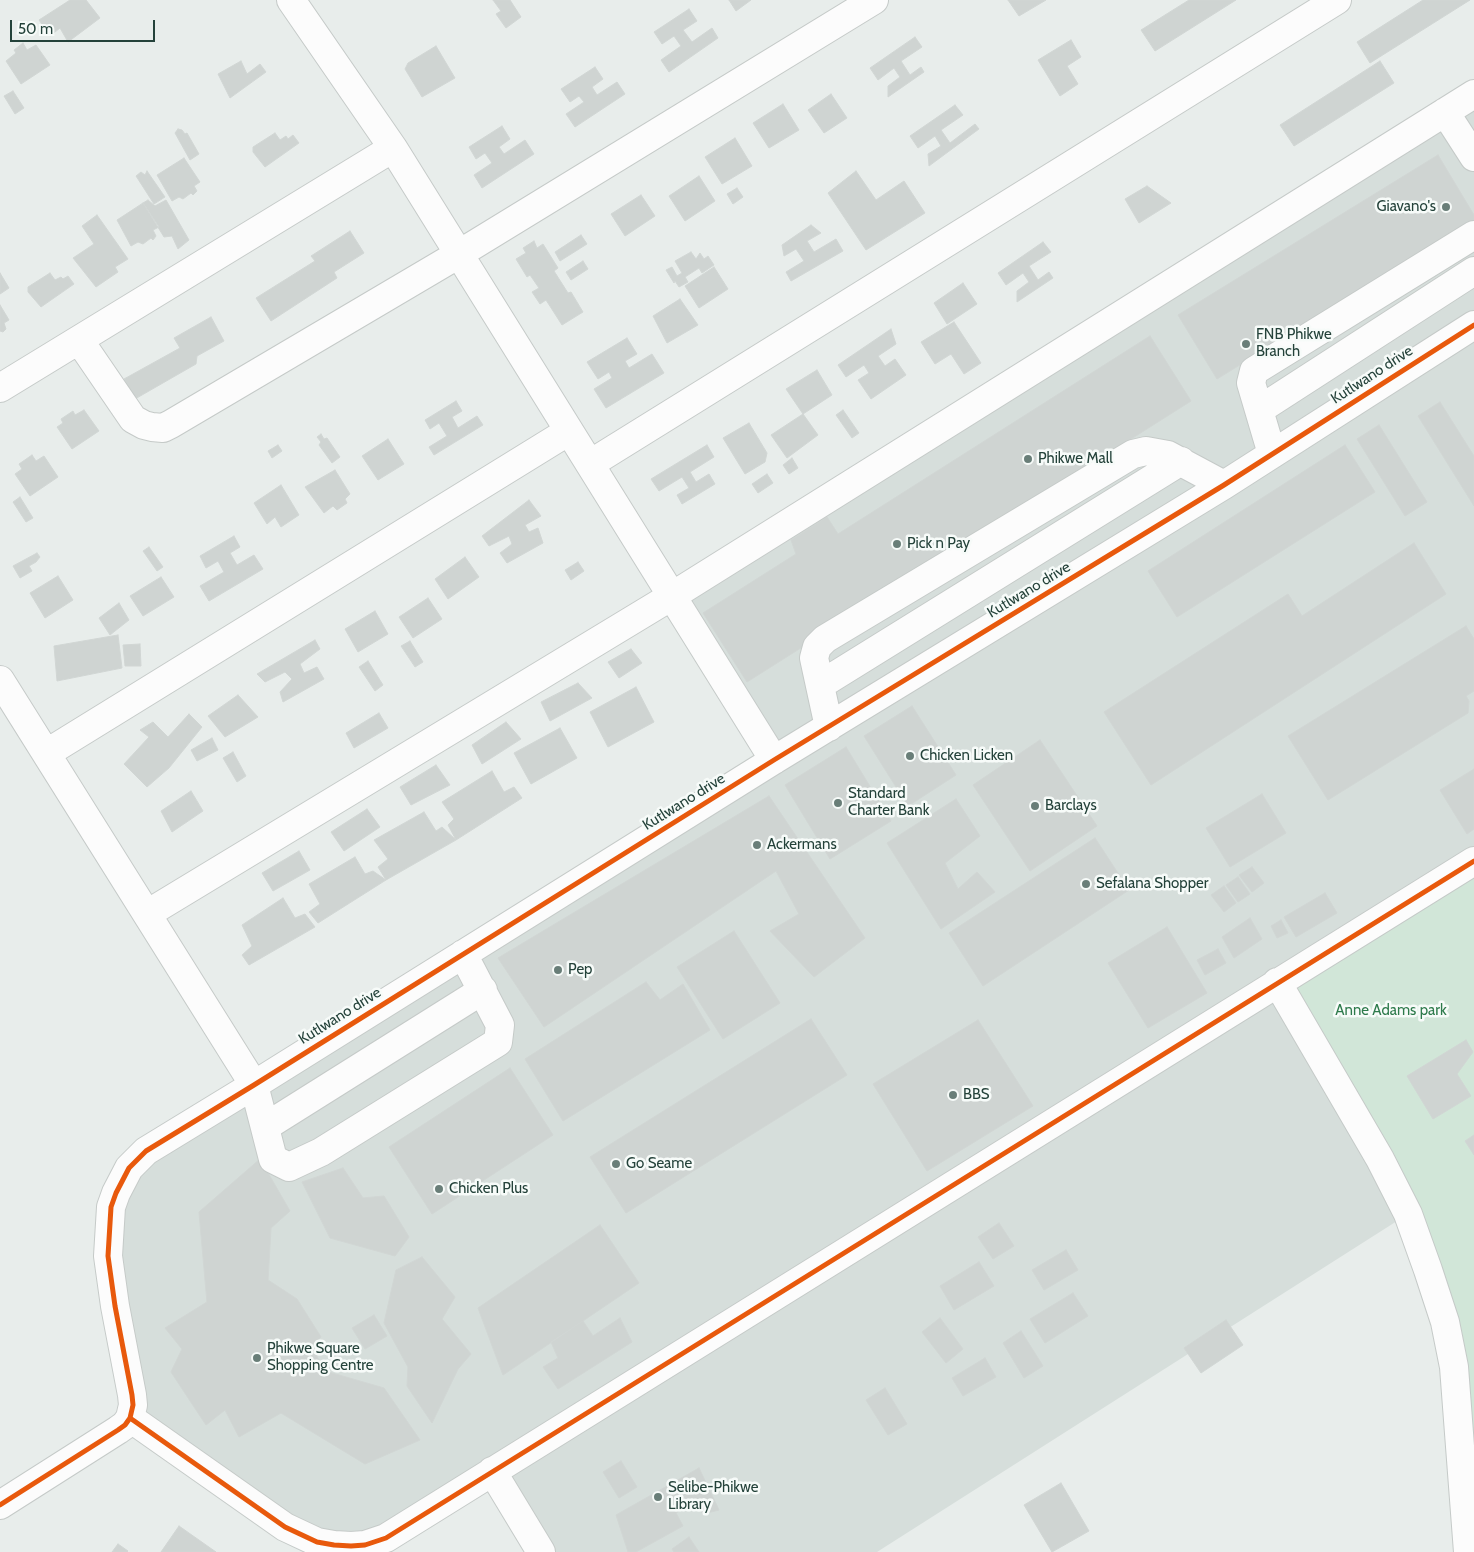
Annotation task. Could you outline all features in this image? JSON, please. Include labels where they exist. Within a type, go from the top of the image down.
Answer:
[{"type":"street","points":[[291,0],[393,148],[774,760]]},
{"type":"street","points":[[79,340],[133,419],[144,425],[163,428],[459,254],[874,0]]},
{"type":"street","points":[[590,464],[1337,0]]},
{"type":"street","points":[[146,914],[672,596],[1474,94]]},
{"type":"street","points":[[1445,112],[1474,157]]},
{"type":"street","points":[[0,388],[393,148]]},
{"type":"street","points":[[1272,454],[1251,383],[1254,371],[1474,235]]},
{"type":"street","points":[[1259,410],[1474,271]]},
{"type":"street","name":"Kutlwano drive","points":[[130,1418],[133,1406],[132,1395],[115,1306],[108,1256],[111,1207],[116,1193],[129,1168],[146,1151],[774,760],[1224,485],[1474,325]]},
{"type":"street","points":[[47,753],[569,431]]},
{"type":"street","points":[[829,727],[814,658],[817,647],[825,640],[1132,454],[1146,451],[1168,455],[1224,485]]},
{"type":"street","points":[[820,685],[1180,462]]},
{"type":"street","points":[[0,680],[254,1085],[273,1159],[289,1167],[321,1152],[498,1042],[500,1025],[483,990],[462,954]]},
{"type":"street","points":[[0,1505],[118,1430],[130,1418],[285,1527],[317,1542],[334,1545],[365,1545],[386,1538],[1474,861]]},
{"type":"street","points":[[1277,982],[1380,1159],[1408,1214],[1428,1270],[1445,1322],[1454,1367],[1468,1552]]},
{"type":"street","points":[[265,1127],[483,990]]},
{"type":"street","points":[[492,1471],[542,1552]]},
{"type":"shaded area","points":[[1474,94],[1474,861],[1408,1214],[877,1552],[541,1552],[492,1471],[386,1538],[334,1545],[125,1425],[108,1256],[122,1180],[774,761],[672,596]]},
{"type":"green space","name":"Anne Adams park","points":[[1474,861],[1474,1552],[1454,1367],[1395,1188],[1277,982]]},
{"type":"building","points":[[70,0],[86,0],[100,18],[68,42],[60,28],[50,36],[39,20]]},
{"type":"building","points":[[493,0],[510,0],[521,17],[506,28],[496,14],[501,11]]},
{"type":"building","points":[[729,0],[751,0],[736,11]]},
{"type":"building","points":[[1008,0],[1046,0],[1019,16]]},
{"type":"building","points":[[1189,0],[1236,0],[1155,51],[1141,30]]},
{"type":"building","points":[[1423,0],[1470,0],[1370,63],[1357,42]]},
{"type":"building","points":[[689,9],[697,21],[683,30],[692,42],[712,28],[718,38],[669,72],[661,60],[681,46],[674,36],[662,44],[654,32]]},
{"type":"building","points":[[915,37],[922,47],[901,61],[910,75],[921,67],[924,72],[888,97],[888,86],[900,77],[894,68],[878,80],[870,68]]},
{"type":"building","points":[[1071,40],[1081,57],[1067,66],[1078,84],[1060,96],[1038,60]]},
{"type":"building","points":[[23,43],[27,50],[36,45],[50,65],[21,84],[6,61],[16,53],[14,50]]},
{"type":"building","points":[[436,46],[455,78],[422,97],[405,69],[408,63]]},
{"type":"building","points":[[241,61],[247,74],[260,64],[266,72],[230,98],[218,74]]},
{"type":"building","points":[[1380,61],[1394,83],[1294,146],[1280,125]]},
{"type":"building","points":[[595,67],[603,79],[592,87],[597,95],[617,82],[625,94],[575,127],[566,114],[584,102],[579,96],[570,102],[561,89]]},
{"type":"building","points":[[13,91],[24,108],[15,114],[4,96]]},
{"type":"building","points":[[831,94],[847,118],[824,133],[808,110]]},
{"type":"building","points":[[783,104],[799,130],[769,148],[753,123]]},
{"type":"building","points":[[955,105],[963,115],[941,130],[950,143],[975,124],[979,129],[929,166],[928,154],[941,146],[935,136],[918,148],[910,136]]},
{"type":"building","points":[[502,126],[510,139],[499,147],[504,154],[525,140],[534,154],[482,188],[474,175],[492,163],[485,153],[476,159],[469,147]]},
{"type":"building","points":[[178,129],[182,130],[185,134],[187,133],[199,154],[190,160],[175,133]]},
{"type":"building","points":[[275,133],[280,140],[286,136],[288,139],[293,135],[299,143],[265,167],[253,152],[253,147]]},
{"type":"building","points":[[735,138],[752,166],[722,184],[705,157]]},
{"type":"building","points":[[1438,155],[1474,215],[1474,221],[1217,379],[1178,315]]},
{"type":"building","points":[[184,158],[200,182],[194,186],[197,191],[193,195],[191,193],[183,199],[179,197],[172,201],[157,175]]},
{"type":"building","points":[[147,171],[165,197],[154,204],[136,176],[141,172],[145,175]]},
{"type":"building","points":[[856,171],[876,200],[904,181],[925,213],[866,250],[828,193]]},
{"type":"building","points":[[699,176],[715,201],[685,221],[669,196]]},
{"type":"building","points":[[1147,186],[1171,203],[1139,223],[1125,199]]},
{"type":"building","points":[[737,188],[743,197],[733,204],[727,194]]},
{"type":"building","points":[[641,195],[655,216],[625,236],[611,214]]},
{"type":"building","points":[[148,200],[155,206],[166,200],[189,240],[178,249],[172,236],[164,237],[143,203]]},
{"type":"building","points":[[143,203],[159,227],[153,230],[156,236],[153,240],[151,238],[143,244],[138,242],[131,246],[117,220]]},
{"type":"building","points":[[97,215],[128,259],[115,267],[118,272],[96,287],[73,258],[94,244],[82,226]]},
{"type":"building","points":[[811,225],[821,233],[807,241],[814,252],[836,239],[843,251],[791,281],[786,272],[804,261],[796,249],[784,256],[782,245]]},
{"type":"building","points":[[350,231],[364,253],[334,272],[337,278],[271,321],[256,298],[315,261],[311,256]]},
{"type":"building","points":[[581,235],[587,244],[560,261],[555,252]]},
{"type":"building","points":[[534,241],[537,248],[543,244],[558,268],[554,271],[568,293],[571,292],[583,312],[562,325],[546,300],[540,304],[532,292],[539,288],[530,275],[527,277],[516,259],[526,253],[523,248]]},
{"type":"building","points":[[1043,242],[1051,252],[1029,266],[1038,280],[1049,272],[1053,278],[1017,302],[1017,291],[1029,282],[1023,273],[1006,285],[998,273]]},
{"type":"building","points":[[691,252],[696,259],[700,253],[704,259],[708,256],[714,265],[702,273],[699,268],[685,277],[688,282],[679,287],[675,281],[674,283],[666,270],[672,267],[677,276],[682,273],[675,261]]},
{"type":"building","points":[[583,261],[588,269],[571,280],[566,272]]},
{"type":"building","points":[[714,267],[728,289],[699,308],[685,286]]},
{"type":"building","points":[[0,273],[9,288],[0,294]]},
{"type":"building","points":[[50,273],[55,280],[68,276],[74,284],[41,307],[28,292],[28,287]]},
{"type":"building","points":[[963,283],[977,304],[947,324],[934,303]]},
{"type":"building","points":[[680,299],[698,325],[667,343],[653,316]]},
{"type":"building","points":[[0,305],[9,320],[4,323],[6,329],[3,332],[0,331]]},
{"type":"building","points":[[211,317],[224,341],[197,356],[196,364],[135,399],[124,379],[180,348],[174,338]]},
{"type":"building","points":[[954,322],[981,363],[964,374],[951,354],[935,364],[921,342]]},
{"type":"building","points":[[891,329],[896,344],[878,356],[885,366],[895,359],[906,375],[871,399],[858,380],[869,373],[864,365],[846,377],[838,365]]},
{"type":"building","name":"Phikwe Mall","points":[[1150,336],[1191,401],[747,682],[703,613],[796,554],[791,540],[827,517],[838,534]]},
{"type":"building","points":[[627,338],[637,354],[625,361],[629,368],[652,354],[664,373],[606,408],[594,389],[612,378],[609,372],[598,379],[587,362]]},
{"type":"building","points":[[817,370],[832,395],[803,414],[786,389]]},
{"type":"building","points":[[456,401],[462,411],[452,417],[458,428],[477,416],[483,425],[434,455],[429,447],[447,436],[439,423],[430,429],[425,420]]},
{"type":"building","points":[[1440,402],[1474,456],[1474,506],[1418,416]]},
{"type":"building","points":[[84,410],[99,431],[72,449],[57,427],[63,423],[61,419],[73,411],[75,415]]},
{"type":"building","points":[[843,410],[859,433],[852,438],[836,415]]},
{"type":"building","points":[[803,414],[818,435],[787,458],[771,435]]},
{"type":"building","points":[[749,423],[767,453],[765,462],[745,474],[723,438]]},
{"type":"building","points":[[1379,425],[1427,502],[1405,516],[1357,439]]},
{"type":"building","points":[[321,434],[324,439],[327,438],[340,457],[332,463],[319,445],[321,442],[317,437]]},
{"type":"building","points":[[388,439],[404,464],[378,480],[362,456]]},
{"type":"building","points":[[278,445],[282,451],[272,458],[268,451]]},
{"type":"building","points":[[707,445],[714,457],[690,472],[696,482],[709,474],[715,484],[682,504],[677,495],[689,488],[682,477],[659,491],[651,479]]},
{"type":"building","points":[[1345,445],[1375,492],[1177,617],[1148,571]]},
{"type":"building","points":[[32,455],[36,461],[44,456],[58,477],[30,496],[15,474],[22,469],[19,464]]},
{"type":"building","points":[[792,458],[798,468],[789,474],[783,465]]},
{"type":"building","points":[[335,470],[350,494],[345,499],[347,503],[337,510],[333,506],[324,513],[305,487]]},
{"type":"building","points":[[767,474],[773,483],[758,493],[752,484]]},
{"type":"building","points":[[281,485],[299,515],[281,527],[275,517],[267,524],[254,503]]},
{"type":"building","points":[[20,497],[33,518],[26,522],[13,502]]},
{"type":"building","points":[[529,500],[541,516],[525,525],[529,532],[538,528],[543,543],[507,563],[500,553],[512,544],[509,536],[489,546],[482,536]]},
{"type":"building","points":[[234,536],[240,547],[230,553],[237,565],[254,555],[263,569],[209,601],[200,586],[224,572],[218,561],[206,568],[200,556]]},
{"type":"building","points":[[1414,543],[1446,594],[1151,785],[1104,712],[1288,594],[1302,616]]},
{"type":"building","points":[[149,547],[163,567],[157,571],[143,551]]},
{"type":"building","points":[[37,553],[40,557],[29,566],[32,571],[20,578],[13,566]]},
{"type":"building","points":[[465,557],[479,577],[448,599],[435,579]]},
{"type":"building","points":[[578,562],[584,571],[571,580],[565,570]]},
{"type":"building","points":[[58,576],[73,600],[45,618],[30,593]]},
{"type":"building","points":[[161,577],[174,597],[143,616],[130,596]]},
{"type":"building","points":[[428,598],[442,619],[413,638],[399,617]]},
{"type":"building","points":[[119,603],[129,620],[110,635],[99,618]]},
{"type":"building","points":[[375,611],[388,634],[358,652],[345,629]]},
{"type":"building","points":[[1466,626],[1474,639],[1474,691],[1466,696],[1469,701],[1468,713],[1328,800],[1288,736]]},
{"type":"building","points":[[118,635],[122,668],[57,681],[54,646]]},
{"type":"building","points":[[315,640],[320,649],[300,664],[304,673],[317,667],[324,679],[283,702],[280,692],[292,679],[285,672],[265,682],[257,674]]},
{"type":"building","points":[[410,641],[423,662],[415,667],[401,646]]},
{"type":"building","points":[[140,644],[141,666],[125,666],[123,645]]},
{"type":"building","points":[[631,649],[642,663],[619,678],[608,662]]},
{"type":"building","points":[[368,661],[383,685],[375,691],[359,667]]},
{"type":"building","points":[[578,683],[592,698],[550,721],[541,702]]},
{"type":"building","points":[[636,687],[654,722],[608,747],[590,712]]},
{"type":"building","points":[[238,695],[258,717],[225,737],[208,716]]},
{"type":"building","name":"Chicken Licken","points":[[912,706],[956,775],[908,806],[864,736]]},
{"type":"building","points":[[379,713],[388,728],[354,748],[346,733]]},
{"type":"building","points":[[189,714],[202,727],[169,768],[147,787],[124,764],[149,737],[140,730],[153,722],[168,737]]},
{"type":"building","points":[[506,722],[521,739],[482,764],[472,745]]},
{"type":"building","points":[[560,728],[577,758],[531,784],[514,753]]},
{"type":"building","points":[[212,738],[218,750],[197,761],[191,750]]},
{"type":"building","name":"Barclays","points":[[1040,740],[1097,826],[1030,871],[973,785]]},
{"type":"building","name":"Standard Charter Bank","points":[[846,747],[891,821],[830,859],[785,785]]},
{"type":"building","points":[[233,752],[246,776],[237,782],[223,758]]},
{"type":"building","points":[[436,765],[450,785],[411,805],[400,787]]},
{"type":"building","points":[[1474,769],[1474,829],[1467,834],[1440,790]]},
{"type":"building","points":[[492,771],[504,792],[514,787],[522,798],[456,840],[448,825],[454,819],[442,802]]},
{"type":"building","points":[[191,791],[203,811],[172,832],[161,811]]},
{"type":"building","points":[[1262,794],[1286,833],[1230,867],[1206,828]]},
{"type":"building","points":[[769,796],[865,938],[814,977],[770,931],[799,914],[776,871],[544,1027],[498,958]]},
{"type":"building","points":[[956,799],[980,836],[945,863],[958,889],[977,872],[995,892],[941,929],[887,843]]},
{"type":"building","points":[[367,809],[380,827],[344,851],[331,832]]},
{"type":"building","points":[[424,812],[436,831],[442,827],[456,840],[386,880],[378,867],[388,859],[374,840]]},
{"type":"building","points":[[1095,838],[1129,890],[983,986],[949,933]]},
{"type":"building","points":[[299,851],[310,870],[273,891],[262,873]]},
{"type":"building","points":[[355,857],[365,874],[373,871],[386,880],[318,923],[309,912],[320,904],[309,884]]},
{"type":"building","points":[[1252,867],[1264,883],[1252,892],[1239,875]]},
{"type":"building","points":[[1238,877],[1250,894],[1238,902],[1226,885]]},
{"type":"building","points":[[1224,886],[1236,903],[1224,912],[1211,895]]},
{"type":"building","points":[[1325,893],[1337,913],[1296,937],[1284,917]]},
{"type":"building","points":[[283,898],[295,918],[305,914],[315,927],[249,965],[242,955],[252,946],[242,925]]},
{"type":"building","points":[[1250,918],[1262,939],[1234,958],[1222,937]]},
{"type":"building","points":[[1281,920],[1288,933],[1277,938],[1271,926]]},
{"type":"building","points":[[1167,927],[1207,993],[1148,1028],[1108,963]]},
{"type":"building","points":[[734,931],[780,1003],[723,1039],[677,967]]},
{"type":"building","points":[[1218,949],[1226,963],[1205,975],[1197,960]]},
{"type":"building","points":[[646,982],[660,1000],[683,984],[710,1030],[563,1121],[525,1059]]},
{"type":"building","points":[[811,1019],[847,1075],[626,1213],[590,1157]]},
{"type":"building","name":"BBS","points":[[978,1020],[1033,1106],[927,1171],[873,1084]]},
{"type":"building","points":[[1466,1040],[1473,1052],[1457,1074],[1471,1096],[1433,1119],[1407,1076]]},
{"type":"building","points":[[510,1068],[553,1135],[432,1214],[389,1147]]},
{"type":"building","points":[[1474,1135],[1474,1155],[1465,1141]]},
{"type":"building","points":[[260,1159],[290,1211],[271,1228],[268,1280],[297,1299],[321,1337],[311,1346],[325,1371],[384,1388],[420,1440],[365,1464],[281,1413],[239,1437],[225,1410],[206,1425],[171,1372],[182,1349],[165,1328],[207,1302],[199,1212]]},
{"type":"building","points":[[343,1168],[363,1198],[384,1196],[409,1237],[395,1256],[330,1238],[302,1182]]},
{"type":"building","points":[[999,1223],[1014,1246],[993,1259],[978,1237]]},
{"type":"building","points":[[600,1225],[639,1283],[503,1375],[478,1308]]},
{"type":"building","points":[[1066,1250],[1078,1270],[1044,1290],[1032,1270]]},
{"type":"building","points":[[422,1257],[455,1297],[442,1319],[471,1354],[458,1369],[432,1423],[407,1386],[408,1367],[384,1323],[396,1270]]},
{"type":"building","points":[[979,1262],[994,1286],[954,1310],[940,1286]]},
{"type":"building","points":[[1073,1293],[1088,1316],[1045,1343],[1030,1319]]},
{"type":"building","points":[[374,1315],[387,1336],[365,1349],[352,1328]]},
{"type":"building","points":[[620,1318],[632,1342],[558,1389],[543,1367],[558,1358],[551,1342],[583,1321],[593,1336]]},
{"type":"building","points":[[940,1318],[963,1349],[946,1363],[922,1332]]},
{"type":"building","points":[[1226,1320],[1243,1345],[1201,1373],[1184,1348]]},
{"type":"building","points":[[1021,1331],[1043,1366],[1024,1378],[1003,1343]]},
{"type":"building","points":[[985,1358],[996,1377],[963,1396],[952,1378]]},
{"type":"building","points":[[885,1388],[907,1424],[888,1435],[866,1400]]},
{"type":"building","points":[[621,1461],[637,1487],[619,1498],[603,1472]]},
{"type":"building","points":[[699,1468],[719,1510],[703,1514],[693,1501],[676,1513],[683,1526],[636,1552],[628,1552],[616,1515]]},
{"type":"building","points":[[1061,1483],[1089,1531],[1052,1552],[1024,1505]]},
{"type":"building","points":[[179,1526],[216,1552],[161,1552]]},
{"type":"building","points":[[689,1537],[699,1552],[674,1552],[672,1549]]},
{"type":"building","points":[[118,1544],[128,1551],[112,1552]]},
{"type":"cycle path","points":[[0,1505],[118,1430],[130,1418],[133,1405],[132,1395],[115,1306],[108,1256],[111,1207],[116,1193],[129,1168],[146,1151],[774,760],[1224,485],[1474,325]]},
{"type":"cycle path","points":[[130,1418],[285,1527],[317,1542],[334,1545],[365,1545],[386,1538],[1474,861]]},
{"type":"place","name":"Giavano's","points":[[1446,207]]},
{"type":"place","name":"FNB Phikwe Branch","points":[[1246,344]]},
{"type":"place","name":"Phikwe Mall","points":[[1028,459]]},
{"type":"place","name":"Pick n Pay","points":[[897,544]]},
{"type":"place","name":"Chicken Licken","points":[[910,756]]},
{"type":"place","name":"Standard Charter Bank","points":[[838,803]]},
{"type":"place","name":"Barclays","points":[[1035,806]]},
{"type":"place","name":"Ackermans","points":[[757,845]]},
{"type":"place","name":"Sefalana Shopper","points":[[1086,884]]},
{"type":"place","name":"Pep","points":[[558,970]]},
{"type":"place","name":"BBS","points":[[953,1095]]},
{"type":"place","name":"Go Seame","points":[[616,1164]]},
{"type":"place","name":"Chicken Plus","points":[[439,1189]]},
{"type":"place","name":"Phikwe Square Shopping Centre","points":[[257,1358]]},
{"type":"place","name":"Selibe-Phikwe Library","points":[[658,1497]]}]
